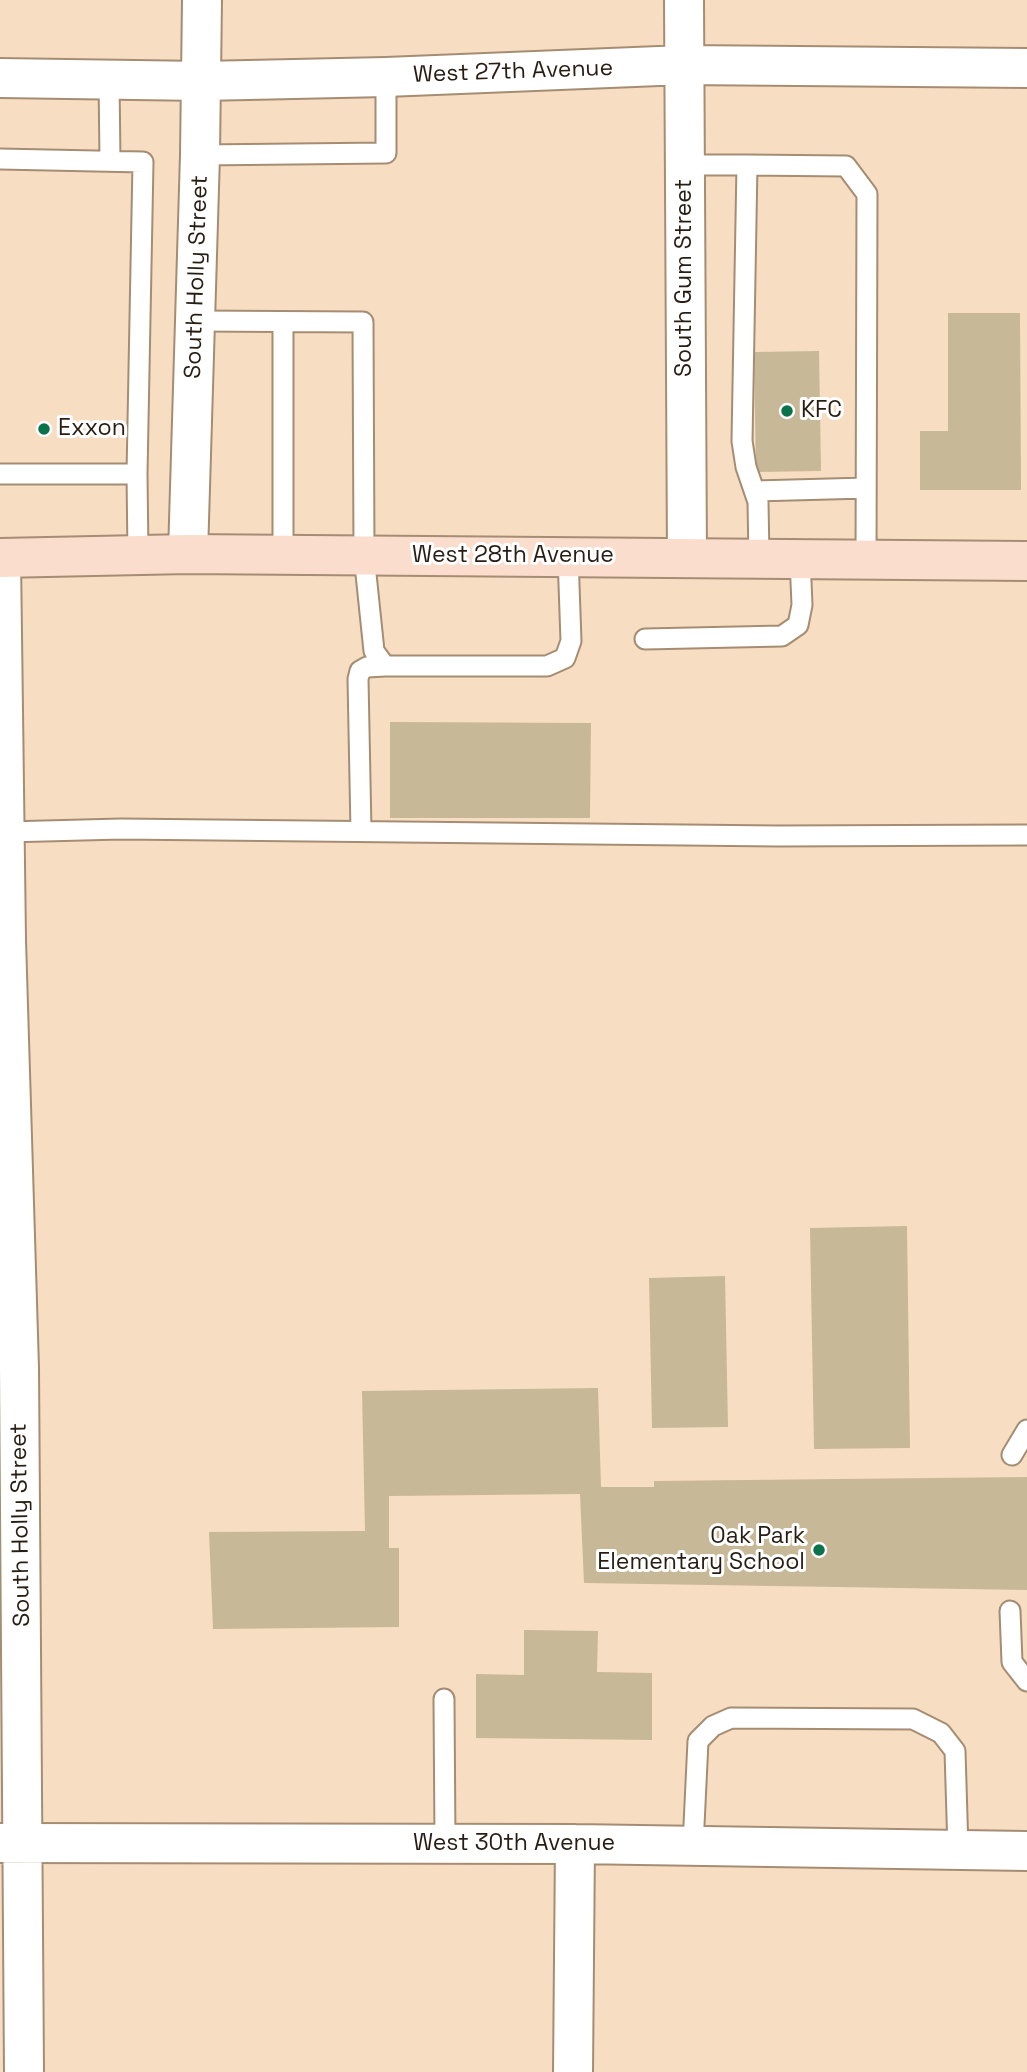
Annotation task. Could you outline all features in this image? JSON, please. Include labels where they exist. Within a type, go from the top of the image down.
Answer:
[{"type":"main road","name":"West 28th Avenue","points":[[1,558],[283,554],[1027,561]]},
{"type":"street","name":"South Holly Street","points":[[188,554],[201,155],[201,0]]},
{"type":"street","name":"South Gum Street","points":[[684,0],[687,557]]},
{"type":"street","name":"West 27th Avenue","points":[[0,78],[202,81],[386,77],[684,65],[1027,68]]},
{"type":"street","name":"South Holly Street","points":[[1,558],[6,832],[3,940],[10,1368],[12,1843],[24,2072]]},
{"type":"street","name":"West 30th Avenue","points":[[12,1843],[575,1844],[1027,1851]]},
{"type":"street","points":[[573,2072],[575,1844]]},
{"type":"lane","points":[[201,155],[386,153],[386,77]]},
{"type":"lane","points":[[109,79],[110,161]]},
{"type":"lane","points":[[0,159],[143,162],[138,555]]},
{"type":"lane","points":[[684,165],[846,166],[867,194],[866,559]]},
{"type":"lane","points":[[747,165],[742,441],[746,467],[758,502],[760,558]]},
{"type":"lane","points":[[195,321],[363,322],[364,555],[374,651],[385,666]]},
{"type":"lane","points":[[283,322],[283,554]]},
{"type":"lane","points":[[0,474],[137,474]]},
{"type":"lane","points":[[754,491],[866,488]]},
{"type":"lane","points":[[361,831],[360,671],[367,667],[385,666],[547,666],[565,658],[570,641],[568,556]]},
{"type":"lane","points":[[645,639],[782,636],[798,625],[802,605],[800,558]]},
{"type":"lane","points":[[6,832],[121,829],[764,836],[1027,835]]},
{"type":"lane","points":[[1012,1455],[1027,1430]]},
{"type":"lane","points":[[1010,1611],[1012,1662],[1027,1681]]},
{"type":"lane","points":[[444,1699],[445,1844]]},
{"type":"lane","points":[[693,1846],[698,1741],[713,1726],[731,1718],[913,1719],[941,1733],[955,1751],[958,1850]]},
{"type":"building","points":[[948,313],[1020,313],[1021,490],[920,490],[920,431],[948,431]]},
{"type":"building","name":"KFC","points":[[819,351],[821,471],[756,472],[754,352]]},
{"type":"building","points":[[390,722],[591,723],[590,818],[390,818]]},
{"type":"building","points":[[907,1226],[910,1448],[814,1449],[810,1228]]},
{"type":"building","points":[[725,1276],[728,1427],[652,1428],[649,1278]]},
{"type":"building","points":[[598,1388],[601,1487],[654,1487],[654,1481],[1027,1477],[1027,1590],[584,1583],[580,1494],[389,1496],[389,1548],[399,1548],[399,1627],[213,1629],[209,1532],[365,1531],[362,1391]]},
{"type":"building","points":[[524,1630],[598,1631],[597,1672],[652,1673],[652,1740],[476,1738],[476,1674],[524,1675]]},
{"type":"place","name":"KFC","points":[[787,411]]},
{"type":"place","name":"Exxon","points":[[44,429]]},
{"type":"place","name":"Oak Park Elementary School","points":[[819,1550]]}]
